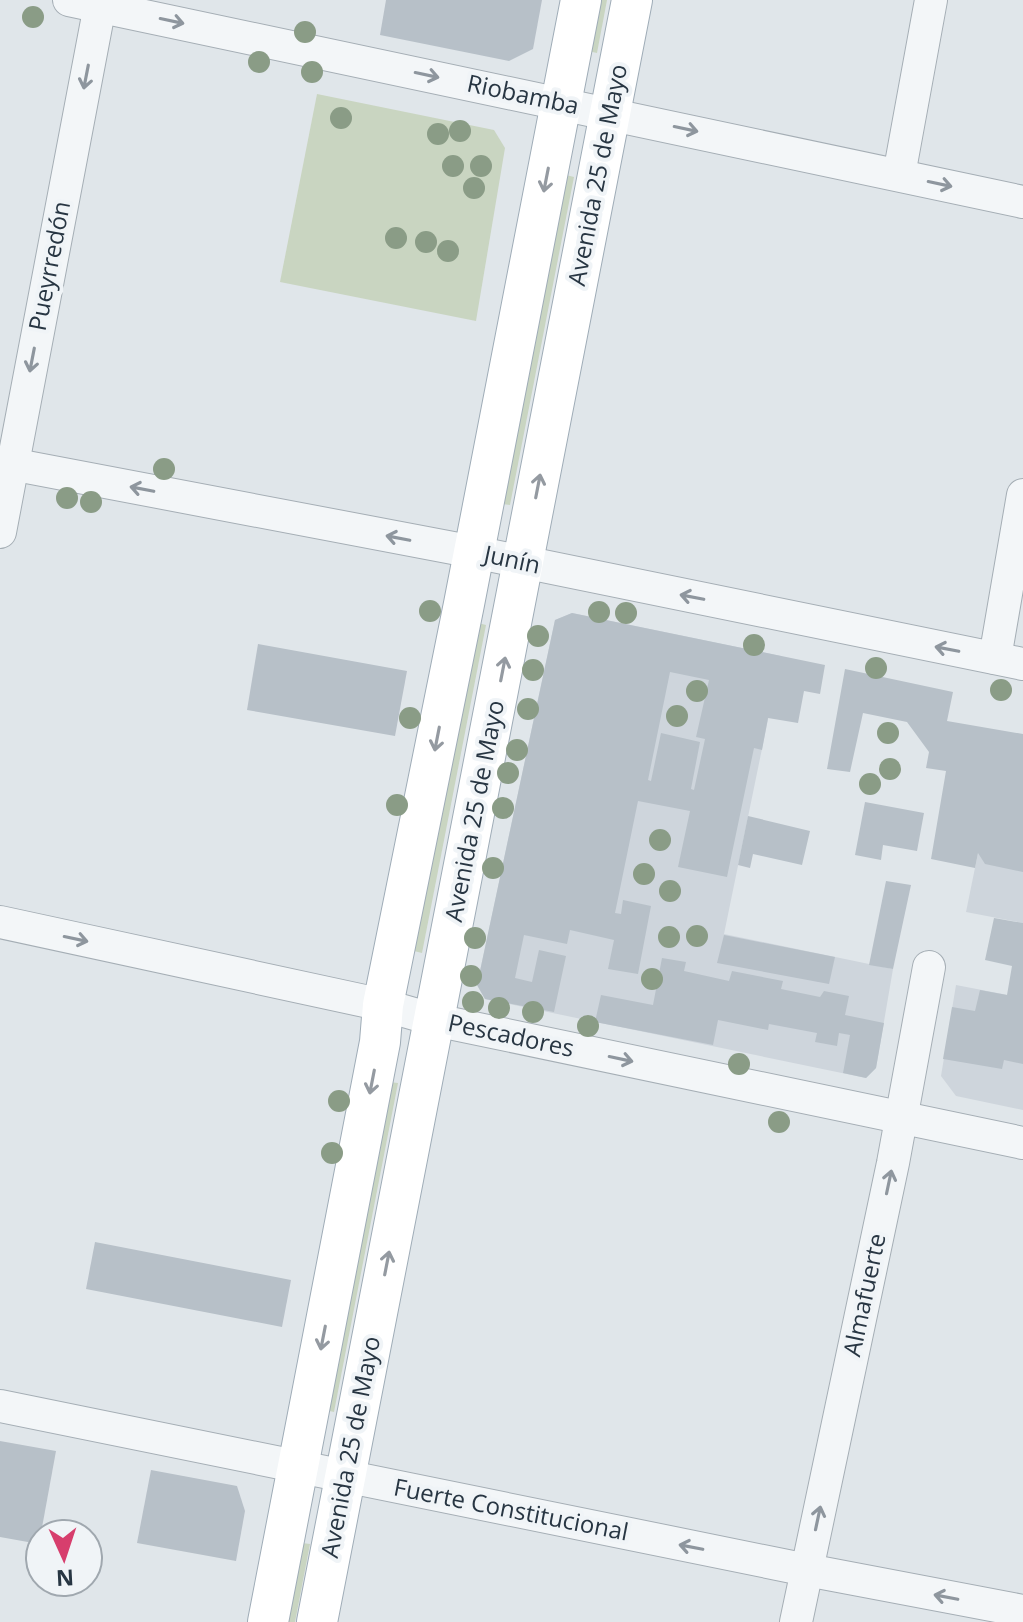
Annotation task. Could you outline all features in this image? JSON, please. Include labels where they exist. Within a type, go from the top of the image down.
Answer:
[{"type":"main road","name":"Avenida 25 de Mayo","points":[[268,1622],[380,1042],[383,1005],[581,0]]},
{"type":"main road","name":"Avenida 25 de Mayo","points":[[317,1622],[632,0]]},
{"type":"street","points":[[899,175],[931,0]]},
{"type":"street","name":"Riobamba","points":[[90,2],[1023,202]]},
{"type":"street","name":"Pueyrredón","points":[[0,532],[6,463],[90,2]]},
{"type":"street","name":"Junín","points":[[6,463],[474,552],[1009,661]]},
{"type":"street","points":[[1009,661],[1023,495]]},
{"type":"street","name":"Pescadores","points":[[0,922],[383,1005],[435,1020],[1023,1143]]},
{"type":"street","name":"Almafuerte","points":[[796,1622],[901,1118],[929,967]]},
{"type":"street","name":"Fuerte Constitucional","points":[[0,1406],[1023,1611]]},
{"type":"shaded area","points":[[572,613],[781,656],[724,934],[893,969],[876,1068],[866,1078],[485,999],[477,985],[555,620]]},
{"type":"shaded area","points":[[1023,737],[1023,923],[966,912],[992,784]]},
{"type":"shaded area","points":[[956,985],[1023,998],[1023,1110],[956,1096],[941,1076]]},
{"type":"green space","points":[[598,0],[607,0],[597,53],[588,51]]},
{"type":"green space","points":[[317,94],[494,130],[505,148],[476,321],[280,282]]},
{"type":"green space","points":[[566,175],[574,177],[510,505],[502,504]]},
{"type":"green space","points":[[478,623],[486,625],[422,953],[414,951]]},
{"type":"green space","points":[[389,1082],[398,1083],[334,1412],[325,1410]]},
{"type":"green space","points":[[302,1543],[310,1544],[295,1622],[286,1622]]},
{"type":"building","points":[[386,0],[542,0],[533,49],[509,61],[380,35]]},
{"type":"building","points":[[572,613],[825,665],[820,694],[804,691],[798,723],[768,718],[762,750],[754,748],[727,877],[678,867],[690,811],[638,801],[615,913],[621,914],[623,900],[651,906],[638,974],[608,969],[614,940],[570,930],[567,944],[524,935],[515,978],[532,982],[539,950],[566,956],[554,1012],[485,999],[477,985],[555,620]],"holes":[[[670,672],[709,680],[696,737],[705,739],[694,790],[691,789],[700,742],[661,733],[651,781],[648,780]]]},
{"type":"building","points":[[258,644],[407,671],[395,736],[247,710]]},
{"type":"building","points":[[845,669],[953,692],[947,721],[1023,734],[1023,872],[985,864],[978,853],[975,868],[931,859],[946,771],[926,768],[929,752],[907,722],[863,713],[850,772],[827,769]]},
{"type":"building","points":[[865,802],[924,813],[917,851],[883,845],[881,860],[855,855]]},
{"type":"building","points":[[748,816],[810,831],[802,865],[753,854],[750,868],[738,865]]},
{"type":"building","points":[[886,881],[911,885],[893,969],[869,965]]},
{"type":"building","points":[[994,918],[1023,923],[1023,1064],[1004,1060],[1002,1069],[943,1059],[952,1007],[975,1011],[980,990],[1007,995],[1012,966],[985,960]]},
{"type":"building","points":[[724,935],[835,957],[829,984],[717,963]]},
{"type":"building","points":[[662,958],[686,962],[684,971],[729,981],[732,971],[783,981],[781,989],[820,997],[824,991],[849,996],[845,1015],[884,1023],[876,1068],[866,1078],[843,1073],[850,1035],[839,1033],[837,1046],[815,1042],[817,1033],[769,1024],[768,1030],[718,1020],[713,1045],[595,1022],[601,995],[653,1005]]},
{"type":"building","points":[[95,1242],[291,1280],[282,1327],[86,1289]]},
{"type":"building","points":[[0,1441],[56,1451],[44,1518],[24,1518],[24,1541],[0,1537]]},
{"type":"building","points":[[151,1470],[237,1486],[245,1511],[236,1561],[137,1543]]}]
